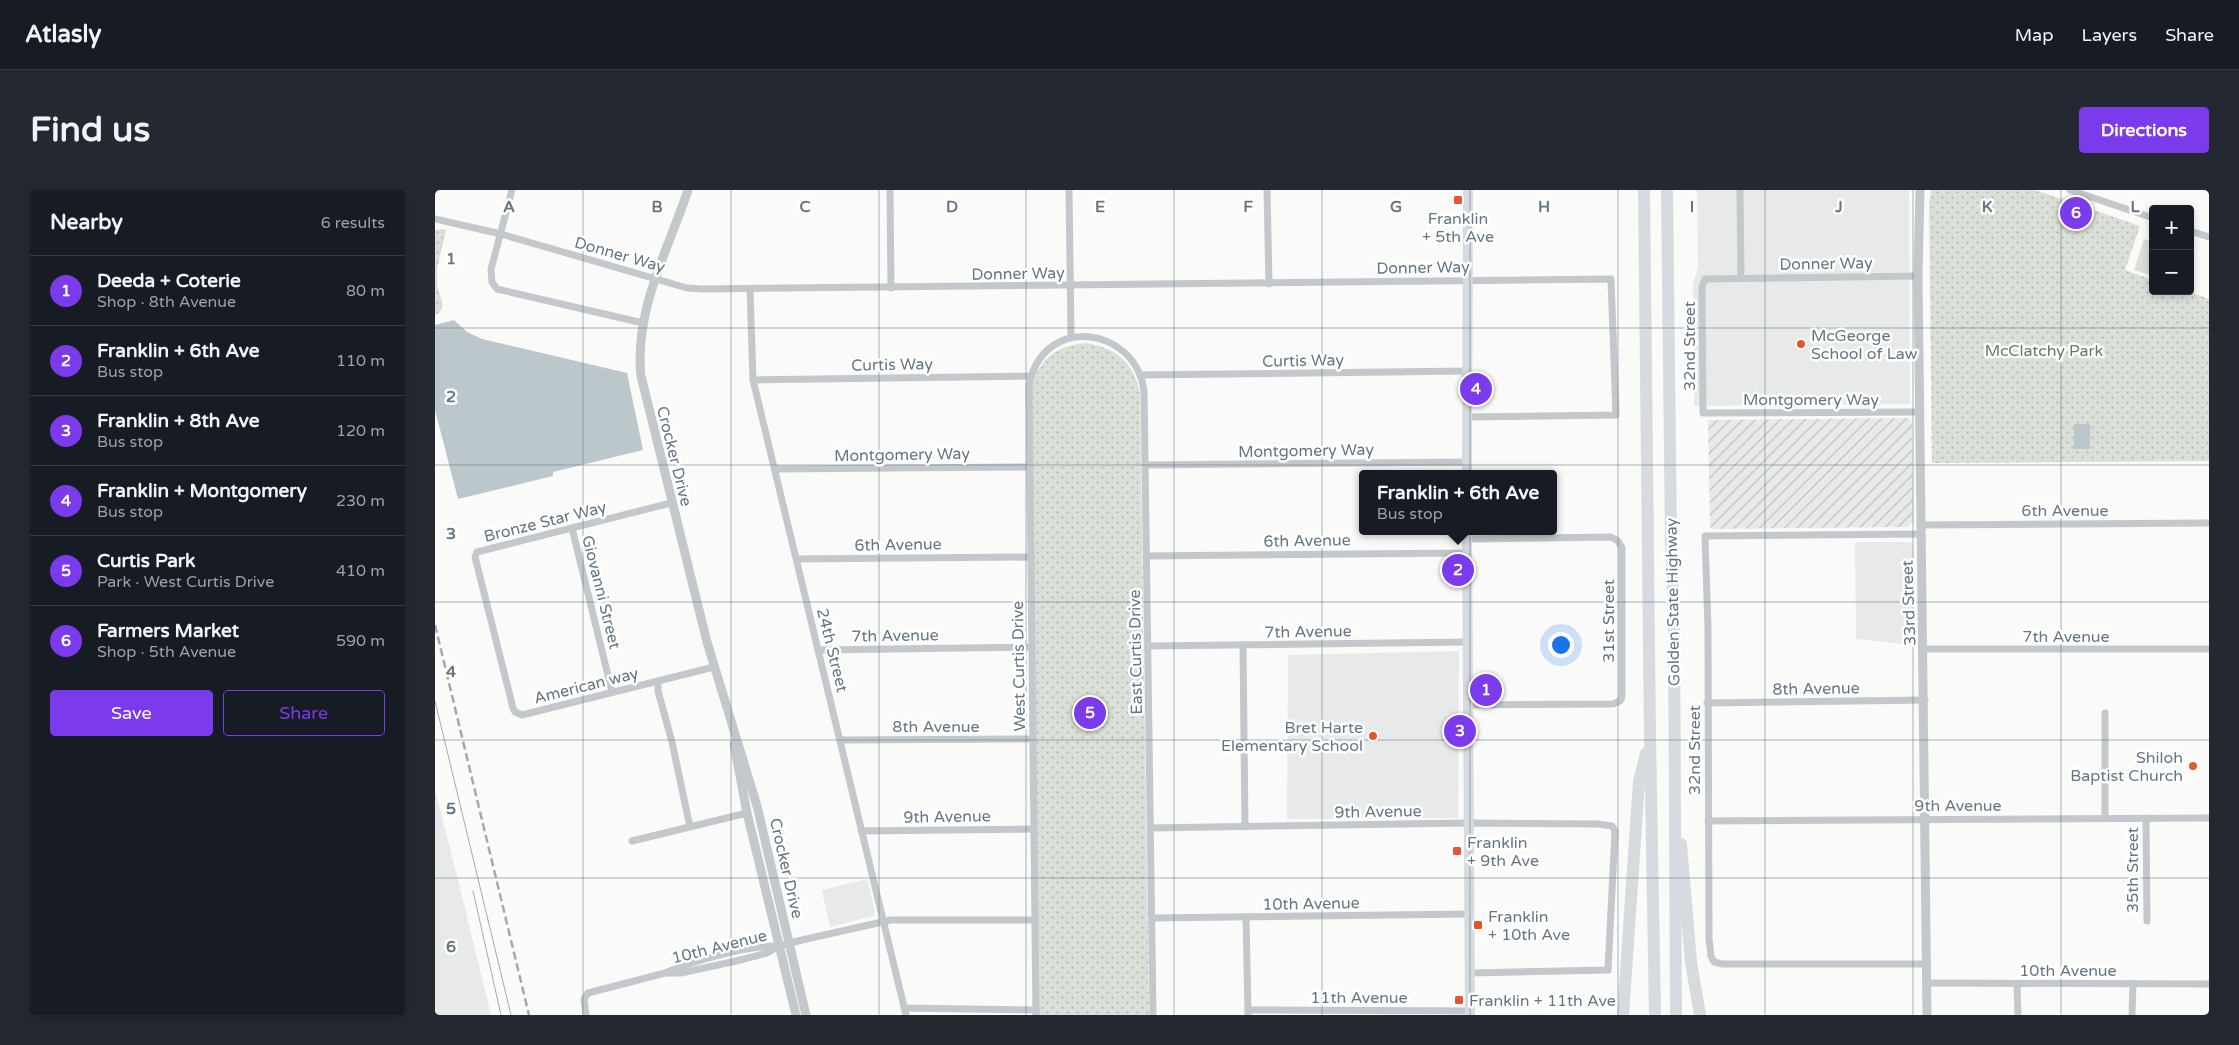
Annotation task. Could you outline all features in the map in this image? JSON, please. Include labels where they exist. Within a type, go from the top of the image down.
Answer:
[{"type":"highway","name":"Golden State Highway","points":[[1644,190],[1655,1015]]},
{"type":"highway","name":"Golden State Highway","points":[[1667,190],[1676,1015]]},
{"type":"highway","points":[[1623,1015],[1639,782],[1650,736]]},
{"type":"highway","points":[[1673,766],[1689,918],[1691,962],[1700,1015]]},
{"type":"main road","points":[[1467,470],[1468,190]]},
{"type":"main road","points":[[1467,535],[1470,1013]]},
{"type":"street","points":[[512,190],[491,275],[492,282],[497,289],[643,323]]},
{"type":"street","name":"Crocker Drive","points":[[688,190],[656,278],[643,323],[639,347],[641,376],[671,503],[714,667],[733,729],[747,813],[796,1015]]},
{"type":"street","points":[[890,190],[891,288]]},
{"type":"street","points":[[1069,190],[1071,336]]},
{"type":"street","points":[[1267,190],[1269,284]]},
{"type":"street","points":[[1740,190],[1741,277]]},
{"type":"street","name":"33rd Street","points":[[1919,190],[1918,276],[1925,700],[1927,1015]]},
{"type":"street","points":[[2069,190],[2084,192],[2149,216]]},
{"type":"street","name":"Donner Way","points":[[435,219],[501,234],[691,288],[891,288],[1611,279],[1616,415],[1466,417]]},
{"type":"street","points":[[2194,232],[2209,237]]},
{"type":"street","name":"Donner Way","points":[[1705,279],[1918,276]]},
{"type":"street","name":"32nd Street","points":[[1703,413],[1702,287],[1705,279]]},
{"type":"street","name":"24th Street","points":[[750,289],[753,380],[905,1012]]},
{"type":"street","name":"East Curtis Drive","points":[[1071,336],[1090,336],[1125,352],[1140,375],[1144,391],[1153,1015]]},
{"type":"street","name":"West Curtis Drive","points":[[1036,1012],[1029,392],[1031,376],[1045,352],[1071,336]]},
{"type":"street","name":"Curtis Way","points":[[1140,375],[1466,371]]},
{"type":"street","name":"Curtis Way","points":[[753,380],[1031,376]]},
{"type":"street","name":"Montgomery Way","points":[[1703,413],[1920,412]]},
{"type":"street","name":"Montgomery Way","points":[[1145,465],[1467,462]]},
{"type":"street","name":"Montgomery Way","points":[[775,469],[1030,466]]},
{"type":"street","name":"Bronze Star Way","points":[[493,634],[475,557],[477,552],[671,503]]},
{"type":"street","name":"6th Avenue","points":[[1705,536],[2209,523]]},
{"type":"street","name":"Giovanni Street","points":[[572,528],[612,692]]},
{"type":"street","name":"31st Street","points":[[1467,535],[1611,537],[1618,541],[1622,548],[1622,697],[1620,702],[1613,704],[1467,704]]},
{"type":"street","name":"32nd Street","points":[[1705,536],[1709,939],[1711,956],[1714,962],[1722,964],[1927,964]]},
{"type":"street","name":"6th Avenue","points":[[1147,556],[1467,552]]},
{"type":"street","name":"6th Avenue","points":[[797,559],[1031,557]]},
{"type":"street","name":"American way","points":[[493,634],[510,700],[518,715],[714,667]]},
{"type":"street","name":"7th Avenue","points":[[1149,646],[1467,642]]},
{"type":"street","points":[[1243,645],[1245,827]]},
{"type":"street","name":"7th Avenue","points":[[818,650],[1032,647]]},
{"type":"street","name":"7th Avenue","points":[[1924,649],[2209,649]]},
{"type":"street","points":[[658,681],[658,691],[672,742],[690,827]]},
{"type":"street","name":"8th Avenue","points":[[1707,702],[1925,700]]},
{"type":"street","name":"35th Street","points":[[2105,713],[2105,818]]},
{"type":"street","name":"Crocker Drive","points":[[733,729],[740,744],[757,806],[806,1015]]},
{"type":"street","name":"8th Avenue","points":[[840,740],[1033,740]]},
{"type":"street","points":[[632,841],[747,813]]},
{"type":"street","name":"35th Street","points":[[2146,818],[2147,921]]},
{"type":"street","name":"9th Avenue","points":[[1708,821],[2209,818]]},
{"type":"street","name":"9th Avenue","points":[[1151,828],[1468,823],[1612,826],[1615,831],[1608,970],[1470,973]]},
{"type":"street","name":"9th Avenue","points":[[861,831],[1034,829]]},
{"type":"street","name":"10th Avenue","points":[[1152,918],[1470,914]]},
{"type":"street","points":[[1246,917],[1248,1013]]},
{"type":"street","name":"10th Avenue","points":[[585,1015],[584,999],[589,993],[665,973],[679,967],[764,946],[789,944],[883,921],[1035,920]]},
{"type":"street","name":"10th Avenue","points":[[1927,983],[2209,984]]},
{"type":"street","points":[[2017,984],[2018,1015]]},
{"type":"street","points":[[2132,1015],[2133,984]]},
{"type":"street","points":[[905,1012],[1036,1012]]},
{"type":"street","name":"11th Avenue","points":[[1248,1013],[1470,1013]]},
{"type":"shaded area","name":"McGeorge School of Law","points":[[1697,190],[1909,190],[1910,404],[1694,406],[1693,284],[1698,267]]},
{"type":"shaded area","points":[[454,320],[467,332],[482,339],[627,373],[643,450],[553,472],[553,476],[458,499],[435,410],[435,325]]},
{"type":"shaded area","points":[[1908,418],[1912,422],[1913,522],[1908,527],[1713,529],[1710,527],[1708,420]]},
{"type":"shaded area","points":[[2074,424],[2090,424],[2090,449],[2074,449]]},
{"type":"shaded area","points":[[1855,542],[1910,542],[1913,545],[1914,642],[1912,645],[1856,639]]},
{"type":"shaded area","name":"Bret Harte Elementary School","points":[[1459,651],[1458,818],[1287,819],[1288,655]]},
{"type":"shaded area","points":[[435,789],[461,892],[491,1015],[435,1015]]},
{"type":"shaded area","points":[[867,879],[875,912],[873,916],[830,927],[822,890]]},
{"type":"green space","name":"McClatchy Park","points":[[1931,190],[2035,190],[2140,226],[2125,270],[2149,279],[2149,295],[2194,294],[2209,299],[2209,461],[1932,463],[1929,202]]},
{"type":"green space","points":[[435,230],[446,230],[437,269],[437,285],[443,305],[440,312],[435,315]]},
{"type":"green space","points":[[2144,239],[2149,241],[2149,275],[2134,270]]},
{"type":"green space","points":[[1086,343],[1107,349],[1122,359],[1133,373],[1140,393],[1149,1015],[1039,1015],[1031,393],[1037,372],[1048,357],[1065,348]]},
{"type":"tram line","points":[[435,701],[511,1015]]},
{"type":"tram line","points":[[473,891],[501,1015]]},
{"type":"railway","points":[[435,625],[529,1015]]},
{"type":"place","name":"Franklin + 5th Ave","points":[[1458,200]]},
{"type":"place","name":"Farmers Market","points":[[2076,213]]},
{"type":"place","name":"McGeorge School of Law","points":[[1801,344]]},
{"type":"place","name":"Franklin + Montgomery","points":[[1476,389]]},
{"type":"place","name":"Franklin + 6th Ave","points":[[1458,570]]},
{"type":"place","name":"Deeda + Coterie","points":[[1486,690]]},
{"type":"place","name":"Curtis Park","points":[[1090,713]]},
{"type":"place","name":"Franklin + 8th Ave","points":[[1460,731]]},
{"type":"place","name":"Bret Harte Elementary School","points":[[1373,736]]},
{"type":"place","name":"Shiloh Baptist Church","points":[[2193,766]]},
{"type":"place","name":"Franklin + 9th Ave","points":[[1457,851]]},
{"type":"place","name":"Franklin + 10th Ave","points":[[1478,925]]},
{"type":"place","name":"Franklin + 11th Ave","points":[[1459,1000]]}]
